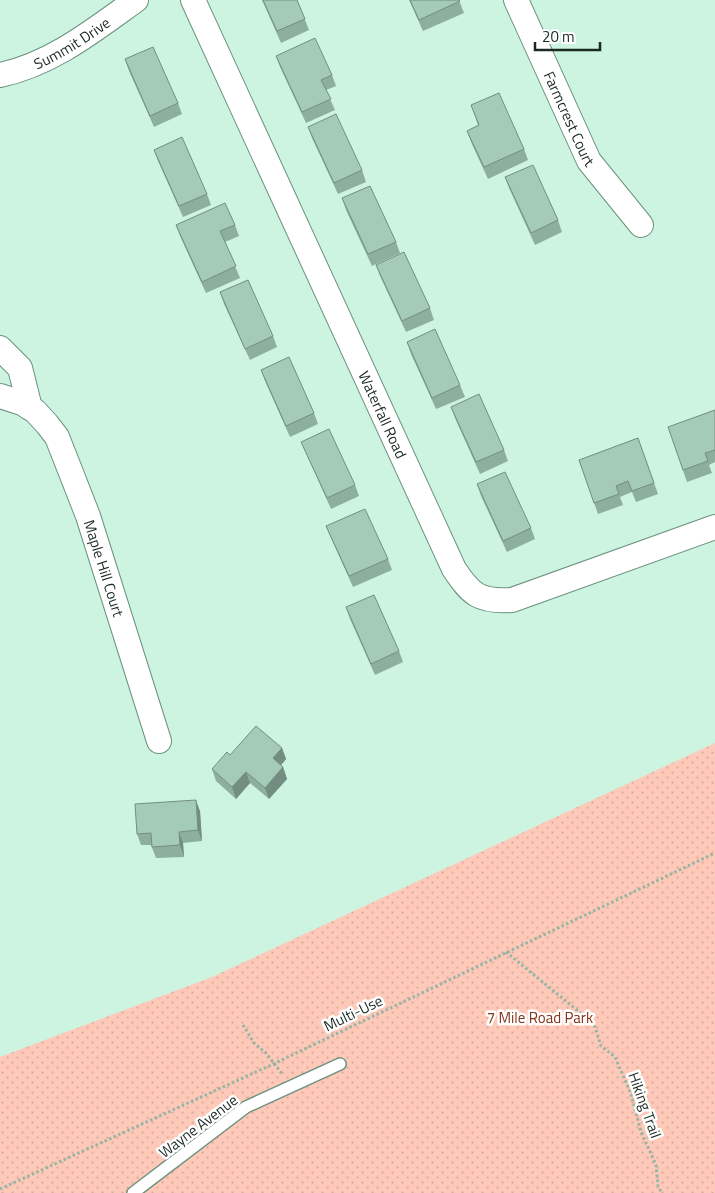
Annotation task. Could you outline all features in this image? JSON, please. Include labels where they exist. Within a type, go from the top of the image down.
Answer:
[{"type":"street","name":"Summit Drive","points":[[0,75],[42,61],[76,43],[136,0]]},
{"type":"street","name":"Waterfall Road","points":[[193,0],[454,570],[465,586],[482,598],[495,601],[512,600],[715,527]]},
{"type":"street","name":"Farmcrest Court","points":[[516,0],[588,161],[641,225]]},
{"type":"street","points":[[0,348],[20,368],[30,408]]},
{"type":"street","name":"Maple Hill Court","points":[[0,396],[22,403],[30,408],[47,424],[57,437],[88,516],[159,741]]},
{"type":"lane","name":"Wayne Avenue","points":[[133,1193],[246,1108],[340,1064]]},
{"type":"path","name":"Multi-Use","points":[[0,1189],[275,1063],[715,853]]},
{"type":"path","name":"Hiking Trail","points":[[506,952],[594,1024],[601,1046],[615,1058],[631,1094],[641,1132],[656,1165],[658,1186],[662,1193]]},
{"type":"path","points":[[243,1025],[254,1044],[275,1063]]},
{"type":"green space","name":"7 Mile Road Park","points":[[715,743],[715,1193],[0,1193],[0,1057],[212,977]]},
{"type":"building","points":[[263,0],[297,0],[305,19],[277,31]]},
{"type":"building","points":[[410,0],[459,0],[460,1],[419,20]]},
{"type":"building","points":[[315,38],[332,75],[321,80],[331,99],[302,112],[276,56]]},
{"type":"building","points":[[153,47],[178,103],[150,116],[125,59]]},
{"type":"building","points":[[499,93],[524,149],[484,167],[467,131],[479,125],[471,105]]},
{"type":"building","points":[[336,114],[362,170],[334,183],[308,127]]},
{"type":"building","points":[[182,137],[207,194],[179,206],[154,150]]},
{"type":"building","points":[[533,165],[558,220],[531,233],[505,177]]},
{"type":"building","points":[[370,186],[396,242],[368,254],[342,198]]},
{"type":"building","points":[[225,203],[235,225],[220,231],[236,266],[202,282],[176,225]]},
{"type":"building","points":[[404,252],[430,308],[402,321],[376,265]]},
{"type":"building","points":[[248,280],[273,336],[245,349],[220,292]]},
{"type":"building","points":[[435,329],[460,385],[432,398],[407,342]]},
{"type":"building","points":[[289,357],[314,413],[286,426],[261,370]]},
{"type":"building","points":[[479,394],[504,450],[476,462],[451,407]]},
{"type":"building","points":[[715,410],[715,450],[705,453],[708,461],[683,470],[668,427]]},
{"type":"building","points":[[329,429],[355,485],[327,498],[301,442]]},
{"type":"building","points":[[638,438],[654,483],[632,491],[628,481],[616,486],[619,494],[594,503],[579,460]]},
{"type":"building","points":[[505,472],[531,528],[503,541],[477,484]]},
{"type":"building","points":[[365,509],[388,559],[349,576],[326,526]]},
{"type":"building","points":[[374,595],[399,651],[371,664],[346,607]]},
{"type":"building","points":[[256,726],[282,748],[273,758],[283,767],[265,788],[246,772],[232,787],[212,769],[227,752],[230,755]]},
{"type":"building","points":[[196,800],[198,830],[179,832],[180,845],[152,847],[151,833],[137,834],[135,804]]}]
